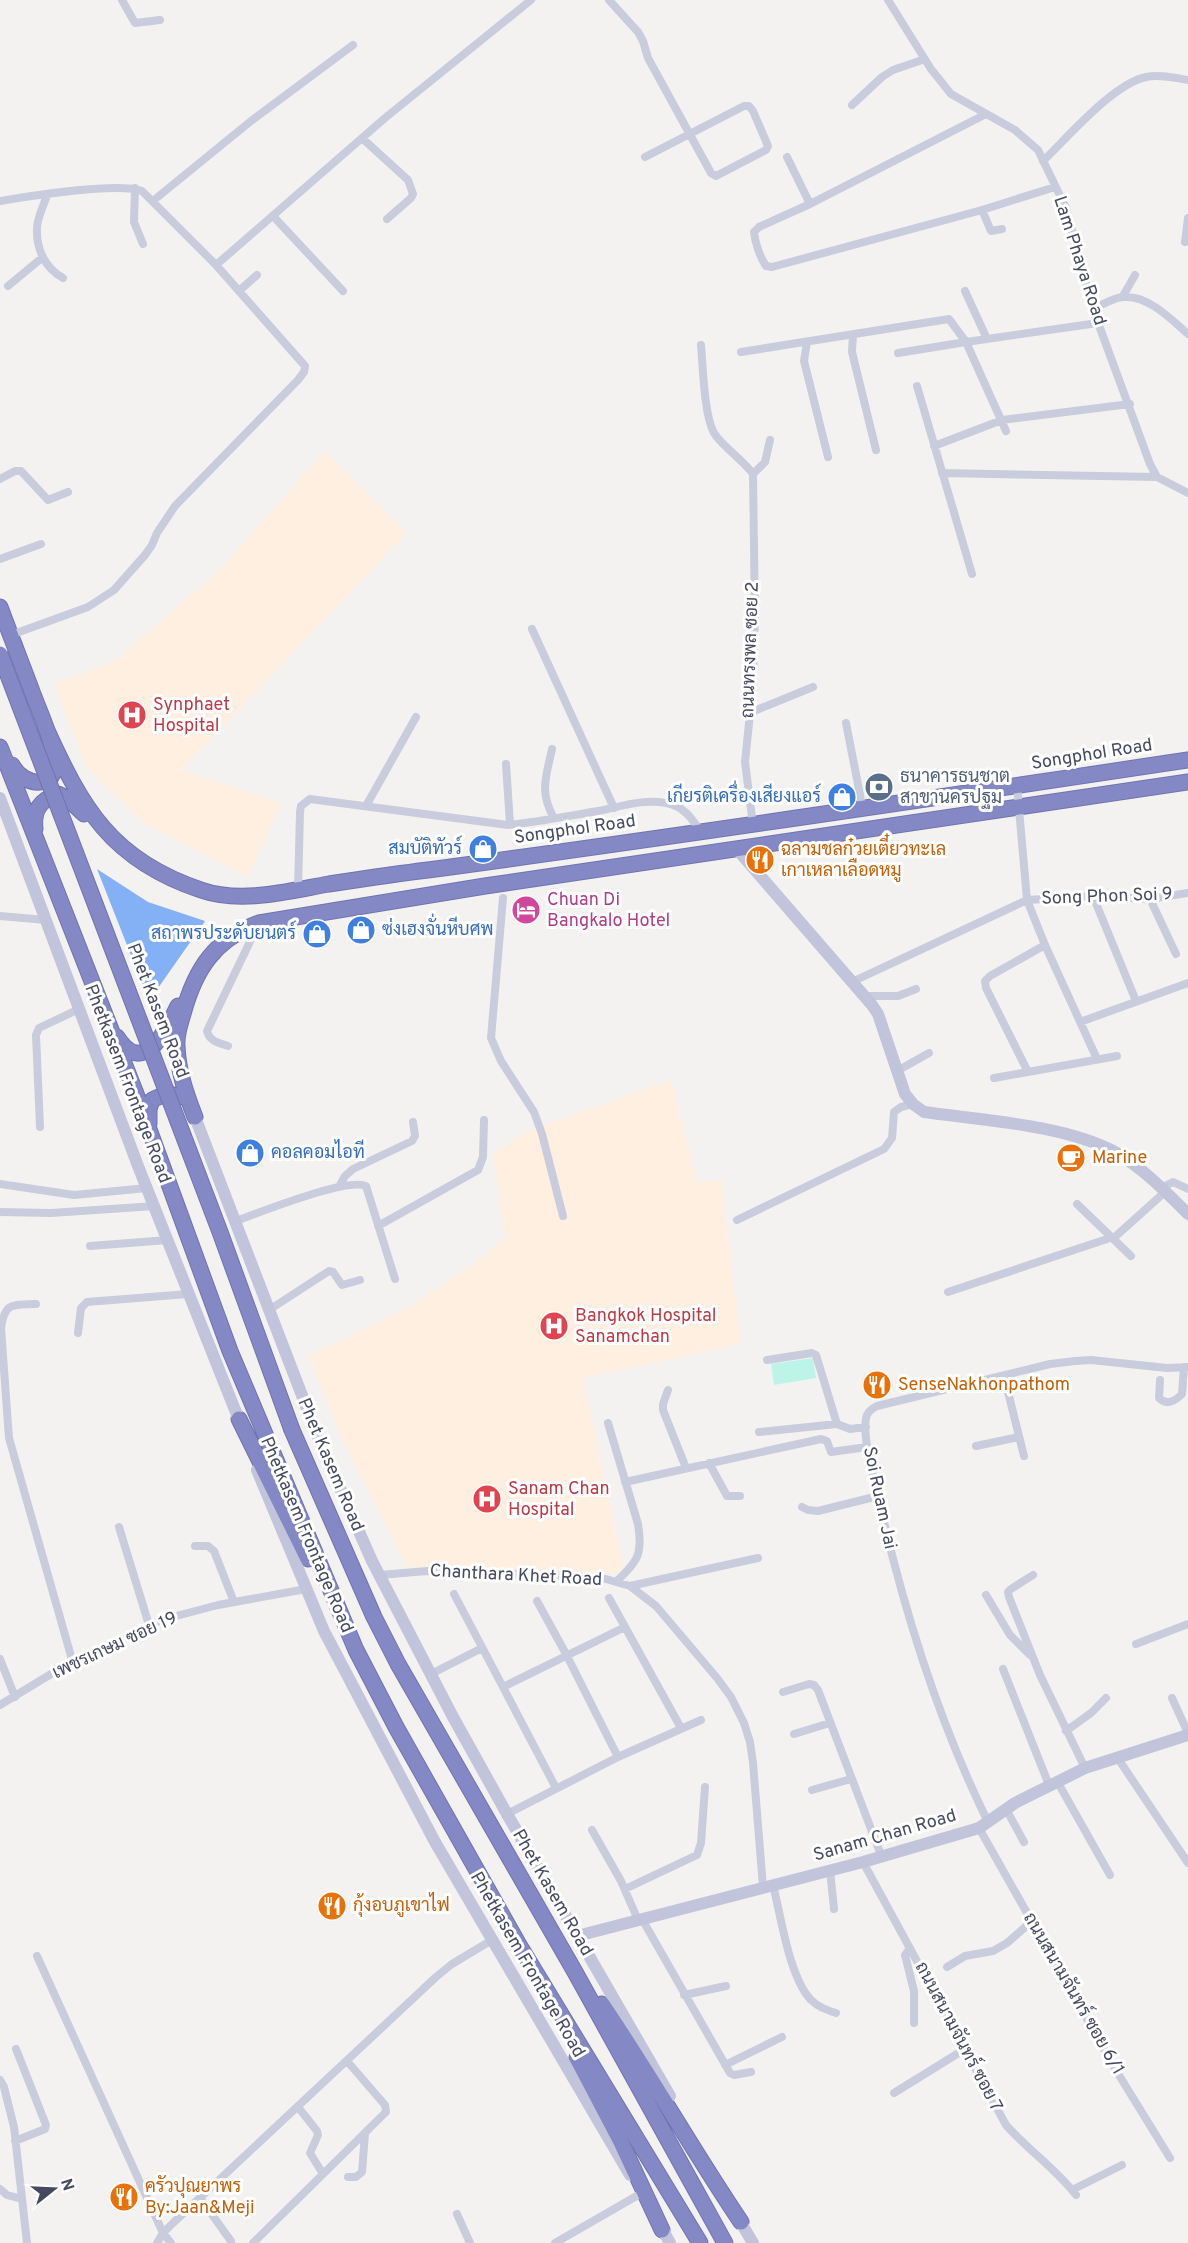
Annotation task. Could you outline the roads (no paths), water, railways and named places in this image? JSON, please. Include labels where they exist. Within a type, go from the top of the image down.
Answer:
[{"type":"highway","name":"Songphol Road","points":[[0,607],[45,724],[67,774],[86,807],[103,830],[134,858],[165,876],[203,892],[237,896],[272,894],[863,810],[1188,760]]},
{"type":"highway","name":"Phet Kasem Road","points":[[0,654],[220,1232],[292,1430],[374,1617],[398,1664],[549,1925],[725,2243]]},
{"type":"highway","points":[[0,745],[21,777],[36,783],[44,782],[52,775],[56,767],[45,724]]},
{"type":"highway","points":[[0,745],[149,1130],[230,1351],[356,1650]]},
{"type":"highway","points":[[101,1005],[124,1048],[138,1054],[149,1051],[161,1039],[184,993],[220,945],[238,931],[259,923],[524,880],[1188,782]]},
{"type":"highway","points":[[40,847],[35,830],[35,814],[44,801],[58,794],[68,798],[103,830]]},
{"type":"highway","points":[[520,858],[524,880]]},
{"type":"highway","points":[[195,1117],[185,1091],[177,1043],[188,997],[200,970]]},
{"type":"highway","points":[[149,1130],[149,1109],[152,1100],[161,1095],[172,1093],[183,1099],[195,1117]]},
{"type":"highway","points":[[239,1419],[284,1512],[434,1795],[534,1969],[700,2243]]},
{"type":"highway","points":[[549,1925],[630,2044],[694,2152],[741,2222]]},
{"type":"highway","points":[[534,1969],[666,2236]]},
{"type":"main road","name":"Phetkasem Frontage Road","points":[[0,798],[188,1294],[239,1419],[264,1489],[324,1630],[435,1842],[666,2236]]},
{"type":"main road","points":[[736,848],[823,950],[866,996],[878,1014],[905,1094],[912,1104],[924,1112],[1067,1134],[1093,1143],[1132,1163],[1188,1214]]},
{"type":"main road","points":[[195,1117],[323,1450],[381,1575],[431,1674],[507,1814],[753,2243]]},
{"type":"main road","name":"Sanam Chan Road","points":[[577,1935],[863,1862],[983,1825],[1006,1809],[1085,1768],[1188,1734]]},
{"type":"street","points":[[122,0],[135,23],[160,20]]},
{"type":"street","points":[[216,265],[385,118],[531,0]]},
{"type":"street","points":[[609,0],[638,32],[648,58],[689,134],[711,173],[716,176],[766,150],[768,146],[753,111],[749,106],[744,106],[689,134],[645,157]]},
{"type":"street","name":"Lam Phaya Road","points":[[888,0],[940,82],[951,94],[1015,130],[1038,150],[1066,208],[1093,309],[1130,404],[1150,464],[1157,477]]},
{"type":"street","points":[[154,200],[251,121],[353,45]]},
{"type":"street","points":[[852,105],[882,77],[893,70],[925,59]]},
{"type":"street","points":[[1043,161],[1120,90],[1146,77],[1158,76],[1188,80]]},
{"type":"street","points":[[986,114],[810,204],[759,227],[754,232],[766,266],[772,267],[982,210],[1055,187]]},
{"type":"street","points":[[363,139],[408,180],[412,188],[411,198],[387,219]]},
{"type":"street","points":[[787,157],[810,204]]},
{"type":"street","points":[[135,188],[134,222],[143,243]]},
{"type":"street","points":[[0,201],[90,190],[135,188],[147,194],[216,265],[305,366],[304,372],[175,506],[145,555],[114,590],[88,607],[11,635]]},
{"type":"street","points":[[46,195],[37,227],[43,257],[51,271],[63,278]]},
{"type":"street","points":[[982,210],[991,231],[1002,229]]},
{"type":"street","points":[[273,216],[343,291]]},
{"type":"street","points":[[1185,242],[1188,218]]},
{"type":"street","points":[[8,286],[43,257]]},
{"type":"street","points":[[1123,296],[1135,274]]},
{"type":"street","points":[[239,291],[257,275]]},
{"type":"street","points":[[965,291],[987,339]]},
{"type":"street","points":[[1093,309],[1123,296],[1137,298],[1170,318],[1188,334]]},
{"type":"street","points":[[741,352],[949,319],[966,342],[1006,431]]},
{"type":"street","points":[[898,353],[1098,323]]},
{"type":"street","points":[[853,335],[852,352],[876,450]]},
{"type":"street","points":[[807,342],[804,361],[828,457]]},
{"type":"street","points":[[700,345],[709,414],[714,434],[746,464],[753,474],[765,462],[770,440]]},
{"type":"street","points":[[917,386],[972,574]]},
{"type":"street","points":[[934,446],[1002,420],[1130,404]]},
{"type":"street","points":[[0,479],[15,471],[21,471],[48,500],[68,492]]},
{"type":"street","points":[[942,473],[1157,477],[1188,493]]},
{"type":"street","name":"ถนนทรงพล ซอย 2","points":[[753,474],[755,618],[745,762],[753,825]]},
{"type":"street","points":[[0,559],[41,544]]},
{"type":"street","points":[[532,629],[614,808]]},
{"type":"street","points":[[749,713],[813,687]]},
{"type":"street","points":[[366,806],[416,717]]},
{"type":"street","points":[[846,723],[863,810]]},
{"type":"street","points":[[552,749],[544,794],[547,806],[554,818]]},
{"type":"street","points":[[506,764],[510,824]]},
{"type":"street","points":[[1017,786],[1027,900],[1097,1059]]},
{"type":"street","points":[[298,890],[301,806],[310,799],[510,824],[636,803],[660,803],[675,806],[687,813],[701,832]]},
{"type":"street","name":"Song Phon Soi 9","points":[[1027,900],[1093,896],[1150,899],[1188,893]]},
{"type":"street","points":[[1093,896],[1136,1000]]},
{"type":"street","points":[[503,898],[491,1038],[501,1061],[534,1112],[563,1216]]},
{"type":"street","points":[[1150,899],[1176,954]]},
{"type":"street","points":[[854,981],[1027,900]]},
{"type":"street","points":[[0,916],[46,920]]},
{"type":"street","points":[[228,1046],[213,1040],[208,1036],[207,1031],[259,923]]},
{"type":"street","points":[[1028,1072],[986,988],[985,981],[1045,945]]},
{"type":"street","points":[[1080,1022],[1188,982]]},
{"type":"street","points":[[866,996],[898,996],[916,989]]},
{"type":"street","points":[[40,1127],[36,1035],[39,1028],[79,1010]]},
{"type":"street","points":[[897,1071],[929,1053]]},
{"type":"street","points":[[994,1078],[1117,1056]]},
{"type":"street","points":[[736,1220],[884,1149],[892,1138],[894,1112],[912,1104]]},
{"type":"street","points":[[378,1226],[478,1170],[483,1157],[484,1120]]},
{"type":"street","points":[[340,1185],[353,1169],[412,1141],[415,1136],[413,1122]]},
{"type":"street","points":[[948,1292],[1112,1238],[1127,1228],[1173,1182],[1188,1189]]},
{"type":"street","points":[[236,1221],[340,1185],[356,1183],[366,1186],[394,1279]]},
{"type":"street","points":[[0,1184],[74,1196],[147,1188]]},
{"type":"street","points":[[1077,1204],[1131,1256]]},
{"type":"street","points":[[0,1212],[51,1214],[154,1206]]},
{"type":"street","points":[[90,1246],[168,1240]]},
{"type":"street","points":[[269,1310],[329,1271],[333,1272],[342,1285],[360,1280]]},
{"type":"street","points":[[78,1333],[81,1308],[87,1302],[188,1294]]},
{"type":"street","points":[[36,1304],[19,1305],[8,1308],[3,1313],[1,1328],[10,1446],[73,1663]]},
{"type":"street","points":[[767,1360],[812,1353],[816,1355],[837,1424]]},
{"type":"street","name":"Soi Ruam Jai","points":[[983,1825],[975,1797],[928,1677],[888,1541],[867,1447],[867,1415],[877,1406],[1074,1361],[1091,1360],[1167,1368],[1186,1367]]},
{"type":"street","points":[[1160,1380],[1159,1398],[1163,1402],[1177,1399],[1182,1394],[1186,1367]]},
{"type":"street","points":[[1004,1376],[1024,1456]]},
{"type":"street","points":[[668,1390],[663,1410],[686,1468]]},
{"type":"street","points":[[608,1423],[638,1524],[640,1551],[630,1569],[617,1581]]},
{"type":"street","points":[[759,1432],[837,1424],[850,1429],[866,1427]]},
{"type":"street","points":[[976,1446],[1019,1437]]},
{"type":"street","points":[[626,1482],[821,1439],[827,1441],[831,1452],[867,1447]]},
{"type":"street","points":[[0,1446],[10,1446]]},
{"type":"street","points":[[709,1463],[727,1496],[740,1496]]},
{"type":"street","points":[[802,1507],[818,1511],[878,1496]]},
{"type":"street","points":[[119,1527],[149,1625]]},
{"type":"street","points":[[195,1546],[208,1546],[214,1551],[234,1602]]},
{"type":"street","points":[[630,1586],[758,1558]]},
{"type":"street","name":"Chanthara Khet Road","points":[[381,1575],[428,1571],[574,1576],[617,1581],[630,1586],[656,1606],[717,1678],[744,1723],[750,1742],[768,1886],[798,1982],[810,2000],[836,2013]]},
{"type":"street","points":[[1033,1575],[1008,1592],[1008,1597],[1033,1658],[1085,1768]]},
{"type":"street","name":"เพชรเกษม ซอย 19","points":[[0,1705],[56,1671],[111,1646],[149,1625],[234,1602],[306,1589]]},
{"type":"street","points":[[454,1594],[556,1788]]},
{"type":"street","points":[[986,1595],[1010,1635],[1033,1658]]},
{"type":"street","points":[[609,1598],[681,1728]]},
{"type":"street","points":[[537,1601],[618,1757]]},
{"type":"street","points":[[1136,1644],[1188,1624]]},
{"type":"street","points":[[503,1687],[566,1654],[625,1627]]},
{"type":"street","points":[[431,1674],[482,1648]]},
{"type":"street","points":[[0,1659],[15,1697]]},
{"type":"street","points":[[1003,1669],[1053,1783],[1110,1875]]},
{"type":"street","points":[[783,1692],[809,1684],[814,1685],[881,1855]]},
{"type":"street","points":[[1066,1731],[1091,1713],[1106,1698]]},
{"type":"street","points":[[1173,1698],[1188,1734]]},
{"type":"street","points":[[507,1814],[618,1757],[701,1720]]},
{"type":"street","points":[[794,1734],[830,1723]]},
{"type":"street","points":[[1117,1756],[1188,1863]]},
{"type":"street","points":[[812,1790],[851,1779]]},
{"type":"street","points":[[625,1889],[697,1855],[701,1843],[705,1787]]},
{"type":"street","points":[[1006,1809],[1024,1842]]},
{"type":"street","name":"ถนนสนามจันทร์ ซอย 6/1","points":[[983,1825],[1032,1922],[1114,2067],[1170,2158]]},
{"type":"street","points":[[592,1830],[640,1920],[730,2073],[734,2075],[750,2072]]},
{"type":"street","name":"ถนนสนามจันทร์ ซอย 7","points":[[863,1862],[1006,2125],[1026,2146],[1055,2170],[1074,2192],[1122,2165]]},
{"type":"street","points":[[830,1870],[834,1909]]},
{"type":"street","points":[[947,1967],[965,1956],[993,1951],[1007,1944],[1032,1922]]},
{"type":"street","points":[[157,2243],[163,2233],[436,1977],[452,1964],[492,1940]]},
{"type":"street","points":[[910,1948],[905,1955],[914,1991],[914,2023]]},
{"type":"street","points":[[36,1956],[163,2233],[171,2243]]},
{"type":"street","points":[[684,1995],[726,1986]]},
{"type":"street","points":[[725,2065],[782,2037]]},
{"type":"street","points":[[15,2141],[40,2133],[46,2125],[16,2049]]},
{"type":"street","points":[[894,2093],[965,2049]]},
{"type":"street","points":[[253,2243],[384,2116],[386,2108],[347,2061]]},
{"type":"street","points":[[0,2080],[9,2104],[27,2243]]},
{"type":"street","points":[[298,2108],[317,2131],[318,2135],[310,2153],[323,2174]]},
{"type":"street","points":[[348,2177],[356,2177],[362,2172],[365,2134]]},
{"type":"street","points":[[0,2189],[7,2195],[22,2199]]},
{"type":"street","points":[[555,2243],[640,2194]]},
{"type":"street","points":[[200,2198],[231,2241]]},
{"type":"street","points":[[457,2214],[470,2243]]},
{"type":"water","points":[[97,869],[148,902],[205,921],[149,1001]]},
{"type":"place","name":"Synphaet Hospital","points":[[132,715]]},
{"type":"place","name":"ธนาคารธนชาต สาขานครปฐม","points":[[879,787]]},
{"type":"place","name":"เกียรติเครื่องเสียงแอร์","points":[[842,797]]},
{"type":"place","name":"สมบัติทัวร์","points":[[483,849]]},
{"type":"place","name":"ฉลามชลก๋วยเตี๋ยวทะเล เกาเหลาเลือดหมู","points":[[760,860]]},
{"type":"place","name":"Chuan Di Bangkalo Hotel","points":[[526,910]]},
{"type":"place","name":"ซ่งเฮงจั่นหีบศพ","points":[[361,930]]},
{"type":"place","name":"สถาพรประดับยนตร์","points":[[317,934]]},
{"type":"place","name":"คอลคอมไอที","points":[[250,1153]]},
{"type":"place","name":"Marine","points":[[1071,1158]]},
{"type":"place","name":"Bangkok Hospital Sanamchan","points":[[554,1326]]},
{"type":"place","name":"SenseNakhonpathom","points":[[877,1385]]},
{"type":"place","name":"Sanam Chan Hospital","points":[[487,1499]]},
{"type":"place","name":"กุ้งอบภูเขาไฟ","points":[[332,1906]]},
{"type":"place","name":"ครัวปุณยาพร By:Jaan&Meji","points":[[124,2197]]}]
